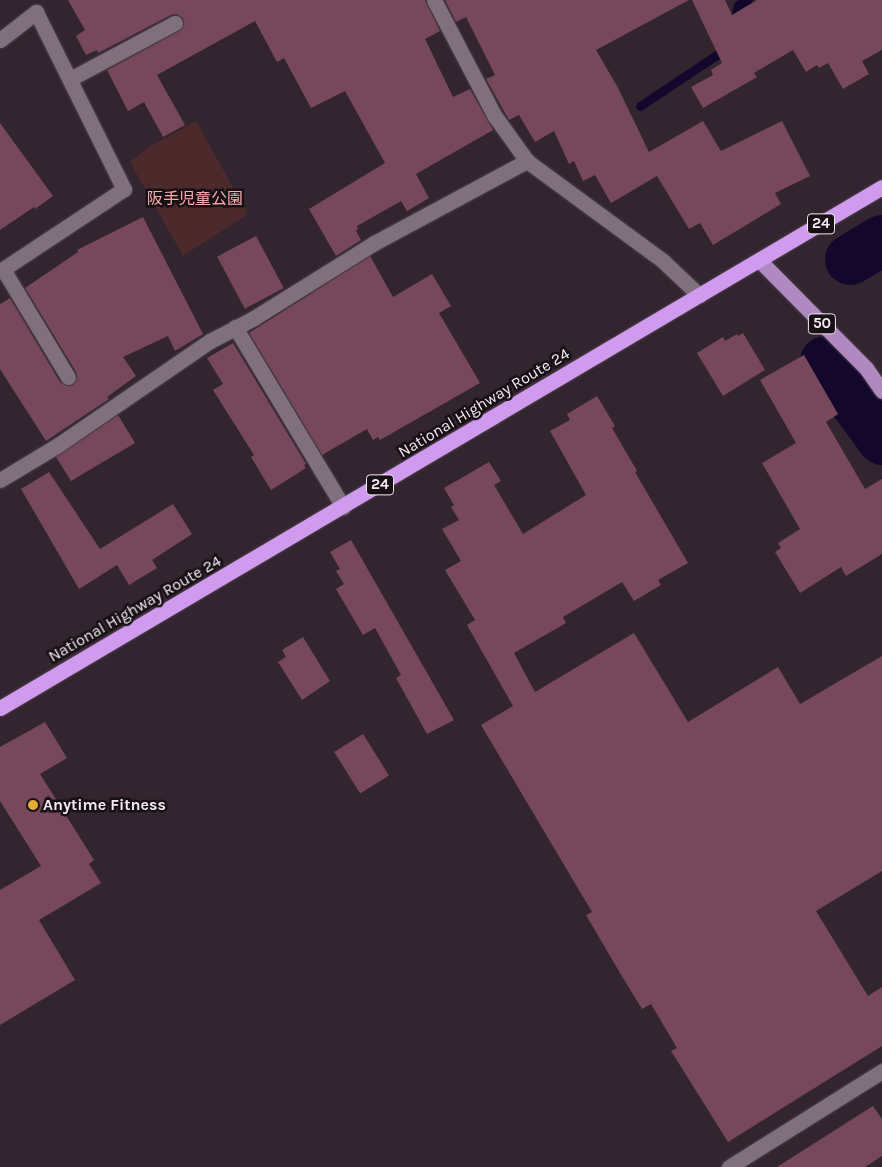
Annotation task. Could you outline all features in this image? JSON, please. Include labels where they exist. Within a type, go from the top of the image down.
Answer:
[{"type":"highway","name":"National Highway Route 24","points":[[0,708],[882,187]]},
{"type":"main road","name":"50","points":[[759,260],[866,368],[882,391]]},
{"type":"street","points":[[434,0],[494,116],[527,161],[663,261],[698,296]]},
{"type":"street","points":[[0,40],[37,6],[70,79],[124,189],[2,270],[68,377]]},
{"type":"street","points":[[70,79],[175,23]]},
{"type":"street","points":[[0,480],[58,445],[210,341],[374,243],[527,161]]},
{"type":"street","points":[[236,327],[343,507]]},
{"type":"street","points":[[738,1165],[882,1070]]},
{"type":"green space","name":"阪手児童公園","points":[[196,121],[248,214],[183,256],[130,162],[151,146]]},
{"type":"building","points":[[68,0],[425,0],[440,31],[425,39],[453,97],[470,89],[493,130],[416,174],[429,198],[407,211],[401,201],[357,226],[358,229],[356,231],[361,240],[336,256],[309,209],[385,163],[345,91],[311,108],[284,58],[277,62],[255,21],[157,75],[185,125],[163,137],[144,102],[128,111],[107,70],[179,31],[184,24],[183,18],[176,14],[171,15],[98,53],[97,50],[86,55],[76,36],[85,30]]},
{"type":"building","points":[[445,0],[689,0],[596,50],[617,86],[649,152],[703,121],[721,151],[782,121],[810,176],[775,193],[781,204],[713,245],[700,223],[689,229],[657,176],[611,203],[595,175],[583,181],[574,161],[569,164],[554,131],[535,142],[519,115],[509,120],[486,79],[495,75],[466,17],[456,22]]},
{"type":"building","points":[[692,0],[725,0],[732,15],[757,0],[882,0],[882,50],[862,61],[869,74],[843,89],[828,63],[819,68],[817,65],[806,72],[793,50],[754,73],[757,77],[703,108],[691,87],[713,75],[711,70],[722,63]]},
{"type":"building","points":[[0,123],[53,196],[0,230]]},
{"type":"building","points":[[143,217],[203,334],[175,351],[168,336],[123,357],[136,376],[107,397],[109,399],[46,441],[0,369],[0,304],[10,298],[60,382],[68,386],[73,385],[77,377],[76,372],[25,288],[78,252],[77,250]]},
{"type":"building","points":[[256,236],[284,288],[245,309],[217,257]]},
{"type":"building","points":[[370,256],[393,297],[432,274],[451,306],[439,313],[480,383],[380,440],[378,437],[373,440],[367,429],[322,455],[249,333]]},
{"type":"building","points":[[743,333],[765,370],[723,396],[697,353],[723,337],[725,341],[737,334],[738,336]]},
{"type":"building","points":[[233,343],[306,464],[304,465],[306,468],[271,490],[251,457],[254,455],[213,390],[223,384],[207,358]]},
{"type":"building","points":[[804,355],[838,414],[826,422],[865,489],[882,479],[882,554],[846,576],[841,567],[800,593],[775,552],[781,548],[778,543],[800,529],[762,463],[796,443],[760,380]]},
{"type":"building","points":[[597,396],[615,426],[612,428],[637,471],[635,472],[688,563],[658,580],[661,585],[634,601],[622,582],[563,617],[566,623],[514,653],[535,692],[634,633],[688,722],[778,667],[800,704],[882,656],[882,871],[816,911],[868,996],[882,987],[882,1046],[728,1142],[671,1051],[677,1048],[651,1004],[642,1009],[620,973],[586,915],[592,912],[481,725],[513,706],[467,625],[475,620],[445,570],[461,561],[442,529],[459,520],[451,507],[454,505],[444,488],[489,462],[501,481],[494,485],[523,534],[586,495],[550,431],[570,420],[567,414]]},
{"type":"building","points":[[118,415],[135,443],[71,481],[56,457]]},
{"type":"building","points":[[49,472],[100,549],[173,504],[192,534],[152,560],[157,568],[129,585],[117,565],[79,589],[21,489]]},
{"type":"building","points":[[351,540],[454,720],[427,734],[396,678],[401,675],[375,628],[363,635],[336,589],[344,584],[336,571],[340,569],[330,552]]},
{"type":"building","points":[[303,637],[330,681],[302,700],[278,662],[286,657],[282,650]]},
{"type":"building","points":[[45,722],[67,758],[40,774],[94,860],[89,864],[101,883],[39,920],[75,980],[0,1025],[0,890],[41,866],[0,801],[0,747]]},
{"type":"building","points":[[363,734],[389,776],[360,794],[334,752]]},
{"type":"building","points":[[873,1106],[882,1119],[882,1156],[865,1167],[777,1167]]},
{"type":"waterway","points":[[734,24],[738,5],[748,0]]},
{"type":"waterway","points":[[640,106],[727,48]]},
{"type":"waterway","points":[[850,259],[882,240]]},
{"type":"waterway","points":[[825,361],[882,439]]},
{"type":"place","name":"Anytime Fitness","points":[[33,805]]}]
